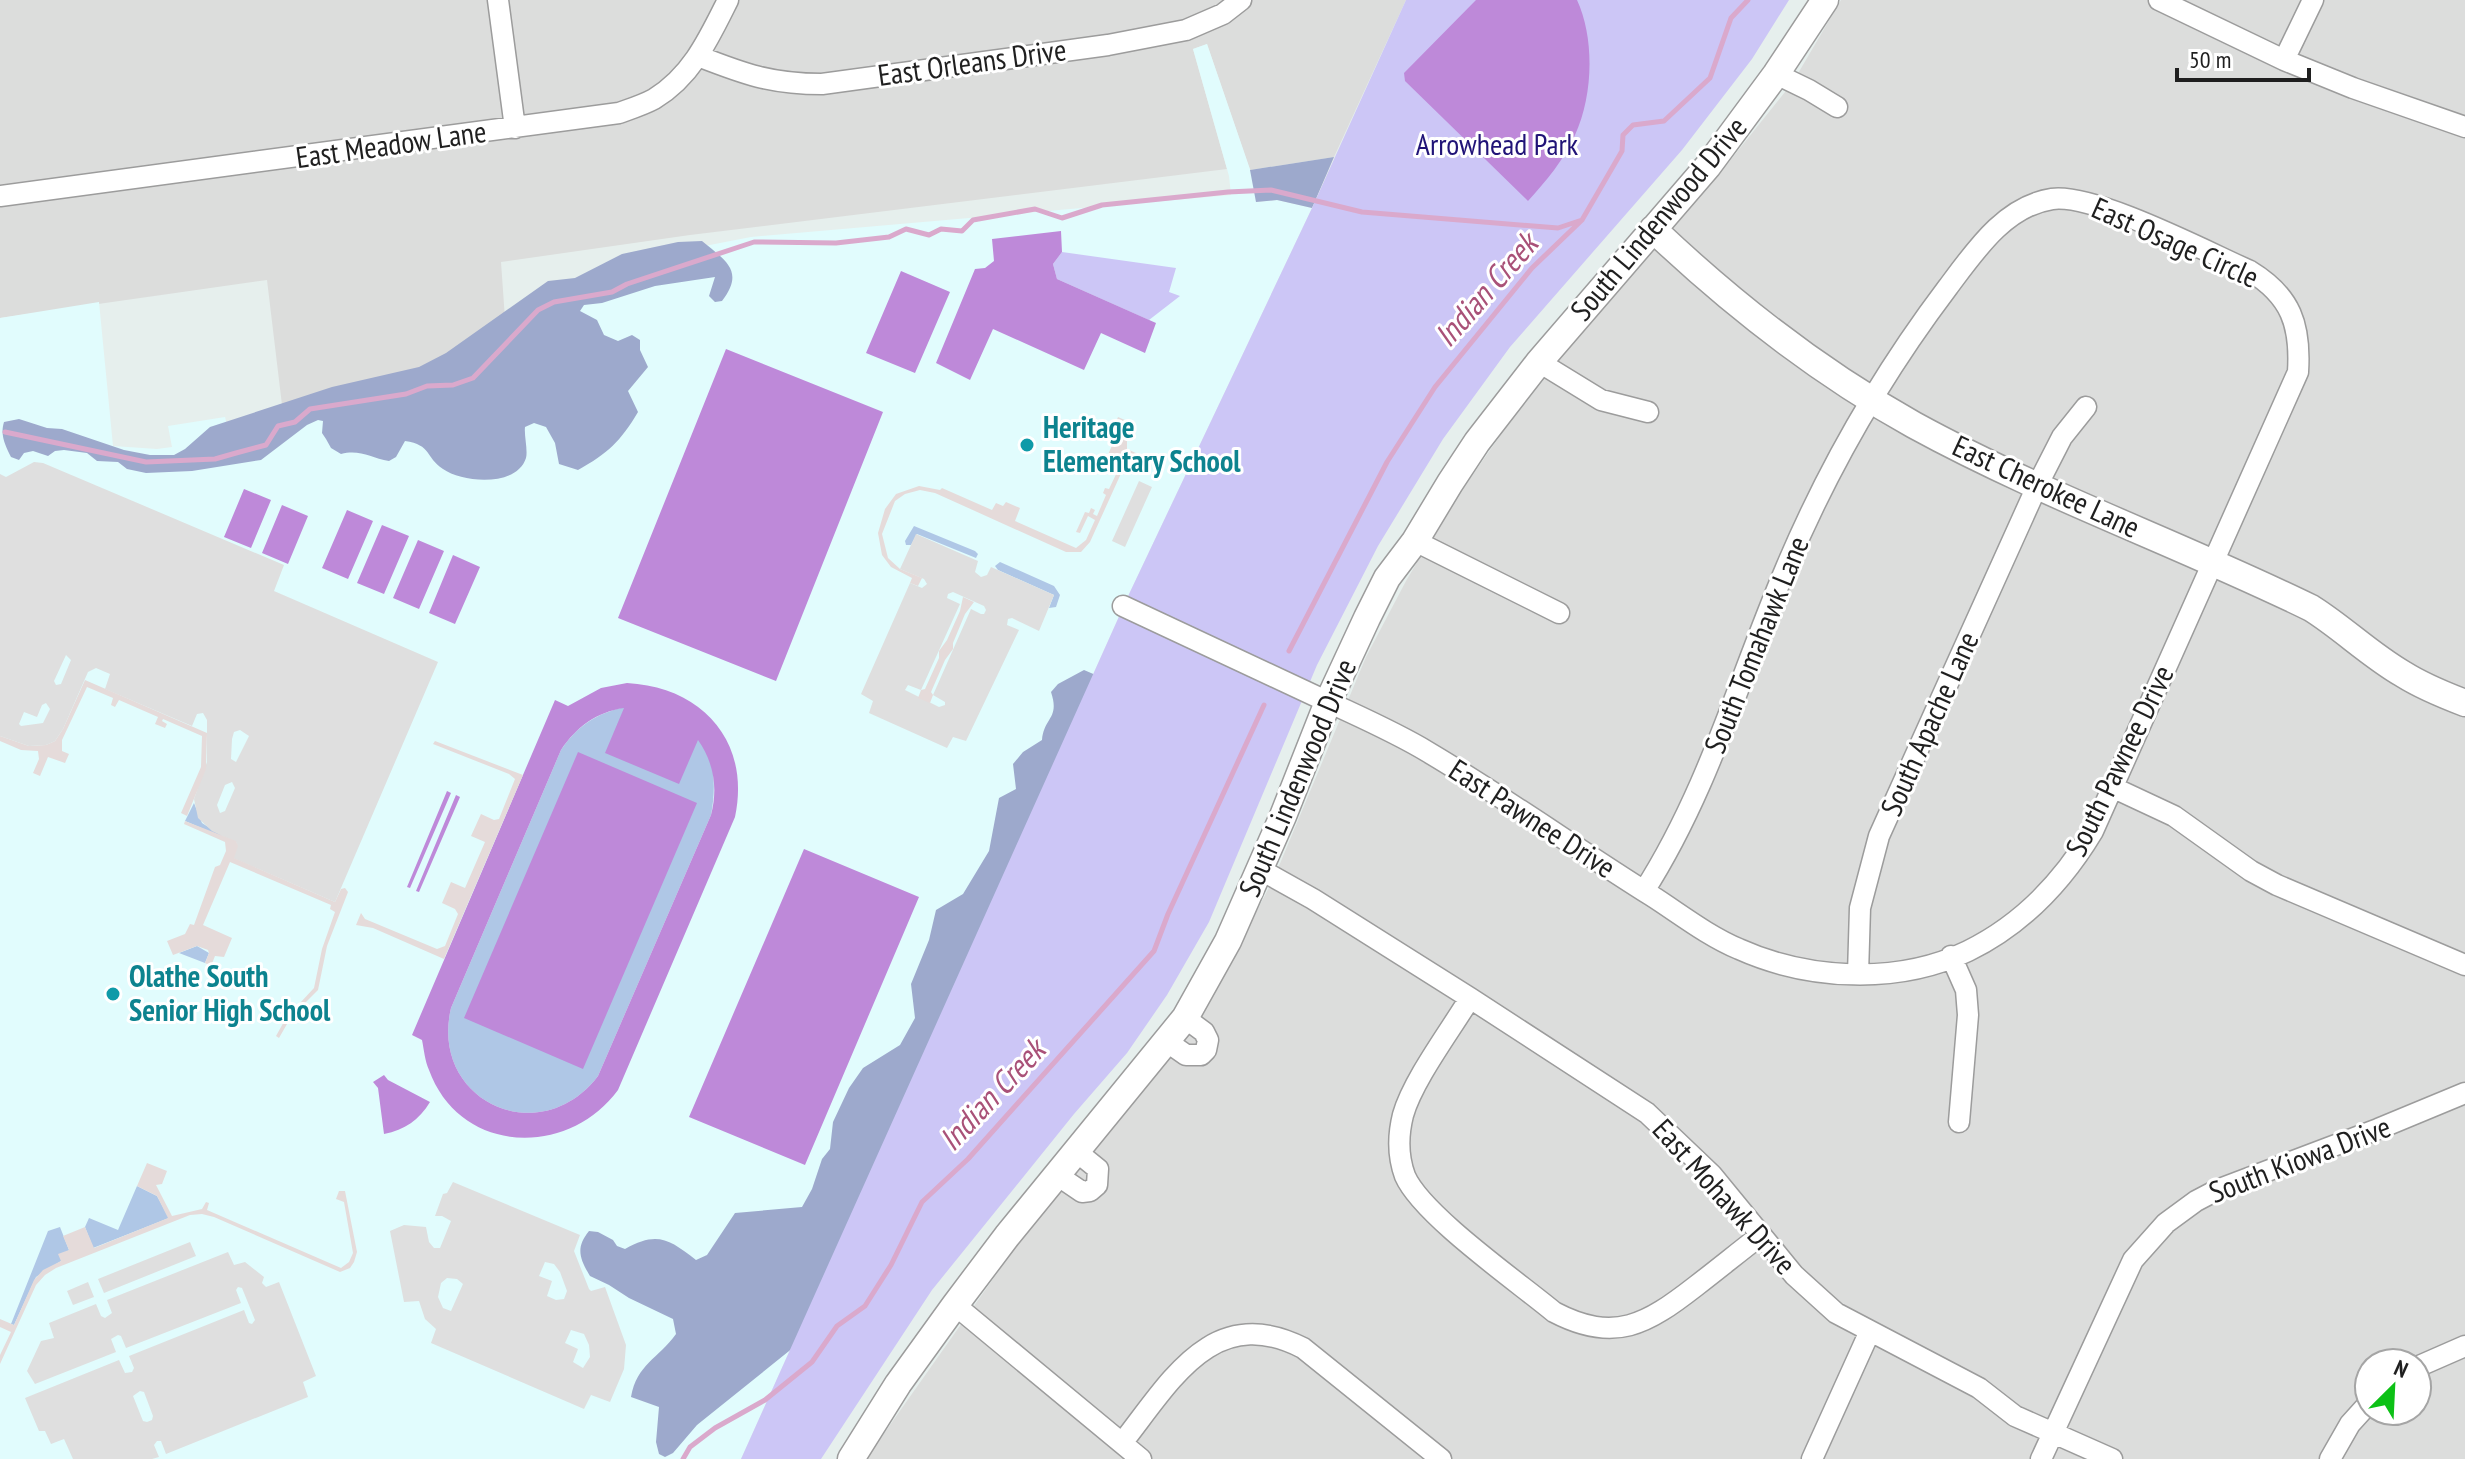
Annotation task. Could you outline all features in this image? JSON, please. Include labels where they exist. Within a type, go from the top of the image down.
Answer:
[{"type":"street","points":[[498,0],[515,128]]},
{"type":"street","name":"East Meadow Lane","points":[[0,196],[619,113],[654,99],[687,72],[728,0]]},
{"type":"street","name":"East Orleans Drive","points":[[698,56],[753,78],[788,84],[822,84],[1108,45],[1186,30],[1223,14],[1241,0]]},
{"type":"street","name":"South Lindenwood Drive","points":[[851,1459],[898,1384],[955,1305],[1185,1018],[1228,941],[1261,870],[1328,702],[1387,578],[1415,541],[1477,442],[1539,362],[1708,166],[1776,74],[1825,0]]},
{"type":"street","points":[[2159,0],[2284,60],[2465,127]]},
{"type":"street","points":[[2284,60],[2313,0]]},
{"type":"street","points":[[1776,74],[1837,107]]},
{"type":"street","name":"East Osage Circle","points":[[1873,401],[1925,318],[1965,265],[2008,217],[2030,206],[2053,199],[2091,204],[2250,271],[2266,280],[2281,296],[2293,316],[2300,346],[2298,372],[2213,563]]},
{"type":"street","name":"East Cherokee Lane","points":[[1653,229],[1773,332],[1873,401],[1963,450],[2311,608],[2403,674],[2465,703]]},
{"type":"street","points":[[1539,362],[1601,400],[1648,412]]},
{"type":"street","name":"South Tomahawk Lane","points":[[1644,891],[1666,857],[1699,792],[1801,533],[1844,448],[1873,401]]},
{"type":"street","name":"South Apache Lane","points":[[1858,974],[1860,908],[1879,836],[2038,484],[2062,437],[2086,407]]},
{"type":"street","points":[[1415,541],[1559,613]]},
{"type":"street","name":"South Pawnee Drive","points":[[1951,956],[1968,951],[2032,907],[2088,840],[2213,563]]},
{"type":"street","name":"East Pawnee Drive","points":[[1123,606],[1428,751],[1736,948],[1767,961],[1821,973],[1898,971],[1951,956]]},
{"type":"street","points":[[2112,787],[2174,816],[2251,871],[2277,885],[2465,965]]},
{"type":"street","name":"East Mohawk Drive","points":[[1261,870],[1313,899],[1647,1113],[1712,1175],[1811,1292],[1836,1313],[1967,1381],[2015,1416],[2112,1459]]},
{"type":"street","points":[[1951,956],[1966,990],[1968,1015],[1959,1122]]},
{"type":"street","points":[[1470,998],[1404,1112],[1399,1134],[1401,1159],[1414,1191],[1461,1236],[1554,1312],[1594,1328],[1618,1329],[1639,1324],[1662,1312],[1761,1235]]},
{"type":"street","points":[[1166,1041],[1186,1055],[1201,1055],[1206,1050],[1208,1040],[1204,1032],[1185,1018]]},
{"type":"street","name":"South Kiowa Drive","points":[[2041,1459],[2122,1278],[2145,1244],[2166,1223],[2217,1190],[2465,1093]]},
{"type":"street","points":[[1057,1175],[1082,1192],[1090,1191],[1097,1185],[1098,1169],[1077,1152]]},
{"type":"street","points":[[955,1305],[1141,1459]]},
{"type":"street","points":[[1812,1459],[1870,1331]]},
{"type":"street","points":[[1122,1443],[1193,1357],[1211,1344],[1235,1335],[1256,1333],[1283,1337],[1303,1348],[1441,1459]]},
{"type":"street","points":[[2433,1360],[2465,1346]]},
{"type":"street","points":[[2330,1459],[2353,1421]]},
{"type":"shaded area","points":[[0,0],[1406,0],[1334,157],[1250,170],[1207,44],[1193,49],[1227,169],[690,235],[501,262],[505,319],[453,365],[282,405],[267,280],[0,318]]},
{"type":"shaded area","points":[[1841,0],[2465,0],[2465,1459],[866,1459],[1029,1228],[1186,1038],[1206,1008],[1274,878],[1366,657],[1448,510],[1502,433],[1597,312],[1716,178],[1793,82]]},
{"type":"shaded area","points":[[1207,44],[1253,178],[1256,202],[1277,200],[1312,208],[1130,592],[741,1459],[0,1459],[0,318],[99,302],[113,446],[172,447],[168,426],[225,417],[228,429],[453,365],[617,263],[751,237],[1231,195],[1229,176],[1193,49]]},
{"type":"shaded area","points":[[1334,157],[1312,208],[1277,200],[1256,202],[1250,170]]},
{"type":"shaded area","points":[[702,241],[730,267],[732,282],[722,301],[715,302],[709,296],[715,277],[655,286],[602,303],[584,305],[580,311],[597,320],[604,335],[618,341],[632,335],[640,340],[640,350],[648,367],[628,391],[638,412],[632,422],[612,446],[578,470],[559,464],[555,443],[546,427],[534,423],[525,427],[526,458],[521,467],[512,474],[489,480],[452,474],[437,465],[420,445],[405,441],[396,457],[389,461],[360,453],[341,454],[331,448],[322,433],[323,421],[318,420],[261,460],[192,471],[146,473],[127,469],[118,462],[97,461],[87,453],[64,450],[48,456],[33,451],[24,453],[19,460],[11,457],[4,440],[4,422],[19,419],[47,428],[62,429],[124,450],[174,455],[210,427],[332,387],[419,367],[446,353],[548,281],[575,278],[622,254],[678,242]]},
{"type":"shaded area","points":[[1118,417],[1127,421],[1127,449],[1138,454],[1135,461],[1128,458],[1090,542],[1081,552],[1066,552],[935,493],[920,490],[895,501],[882,534],[888,558],[900,569],[922,578],[918,586],[910,583],[912,578],[891,567],[882,555],[878,533],[885,509],[896,494],[919,486],[942,488],[992,510],[996,503],[1003,506],[1006,502],[1020,508],[1015,521],[1076,548],[1086,540],[1095,520],[1088,516],[1080,533],[1076,532],[1085,512],[1089,513],[1091,508],[1097,516],[1106,495],[1103,493],[1105,488],[1109,489],[1120,466],[1106,459],[1119,430],[1114,427]]},
{"type":"shaded area","points":[[34,462],[43,463],[284,565],[274,591],[438,662],[335,902],[233,858],[237,843],[212,831],[198,818],[194,799],[207,762],[207,720],[203,713],[197,714],[192,726],[105,689],[110,674],[96,668],[88,672],[55,741],[29,746],[0,736],[0,474],[6,477]],"holes":[[[66,655],[71,660],[61,684],[56,685],[54,681]],[[46,703],[50,709],[43,723],[19,724],[24,712],[37,717]],[[240,730],[249,736],[236,762],[231,759],[234,732]],[[232,782],[235,788],[225,811],[220,813],[217,805],[225,785]]]},
{"type":"shaded area","points":[[1139,481],[1152,487],[1125,547],[1112,541]]},
{"type":"shaded area","points":[[914,526],[978,554],[976,558],[917,534],[911,545],[906,545],[905,541]]},
{"type":"shaded area","points":[[916,534],[978,561],[975,572],[981,577],[987,575],[991,567],[1054,595],[1039,631],[1008,619],[1007,625],[1019,630],[966,741],[953,737],[947,748],[869,713],[873,701],[861,694],[910,583],[922,588],[927,584],[924,579],[900,569]],"holes":[[[953,592],[984,606],[984,614],[971,609],[933,695],[945,705],[939,707],[905,690],[908,685],[921,690],[960,604],[947,598],[948,594]]]},
{"type":"shaded area","points":[[1000,562],[1054,586],[1060,595],[1056,607],[1049,608],[1054,595],[998,570],[995,566]]},
{"type":"shaded area","points":[[963,597],[974,602],[965,614],[953,649],[931,692],[930,703],[918,698],[960,611]]},
{"type":"shaded area","points":[[1084,670],[1098,676],[799,1343],[697,1425],[673,1453],[665,1457],[659,1454],[656,1442],[659,1407],[631,1397],[643,1369],[676,1334],[673,1319],[590,1276],[580,1254],[585,1237],[589,1231],[598,1232],[625,1249],[646,1240],[662,1240],[696,1260],[707,1255],[735,1213],[802,1207],[822,1159],[830,1149],[833,1122],[849,1088],[863,1068],[900,1045],[915,1018],[911,984],[929,940],[936,910],[963,894],[989,851],[999,798],[1016,789],[1013,764],[1023,752],[1042,740],[1054,708],[1051,692],[1058,684]]},
{"type":"shaded area","points":[[85,680],[207,733],[206,769],[187,816],[181,813],[201,767],[202,736],[163,719],[167,724],[165,728],[155,724],[158,717],[119,700],[115,707],[111,705],[113,698],[87,687],[62,740],[62,751],[69,754],[65,763],[48,757],[40,776],[33,773],[39,759],[38,751],[21,750],[0,741],[0,736],[29,746],[55,741]]},
{"type":"shaded area","points":[[625,707],[676,725],[700,740],[713,770],[711,815],[598,1076],[574,1099],[547,1111],[520,1112],[494,1105],[473,1090],[457,1069],[449,1041],[451,1008],[561,750],[588,722]]},
{"type":"shaded area","points":[[435,741],[523,775],[444,959],[373,928],[356,925],[361,913],[365,919],[437,949],[445,946],[458,914],[455,909],[442,903],[451,882],[465,888],[485,842],[471,836],[481,814],[499,819],[515,779],[433,744]]},
{"type":"shaded area","points":[[194,803],[202,823],[227,839],[185,821]]},
{"type":"shaded area","points":[[185,821],[236,841],[238,846],[234,858],[335,902],[341,889],[345,888],[348,892],[327,946],[318,990],[291,1017],[279,1038],[276,1036],[286,1018],[314,988],[322,949],[335,912],[330,909],[331,905],[230,862],[203,925],[232,938],[224,957],[215,956],[211,966],[205,963],[208,950],[197,946],[173,955],[167,941],[185,934],[190,924],[194,925],[215,867],[220,865],[226,851],[225,842],[184,824]]},
{"type":"shaded area","points":[[197,946],[209,953],[205,963],[179,953]]},
{"type":"shaded area","points":[[147,1163],[167,1171],[162,1184],[156,1185],[172,1216],[202,1209],[206,1202],[209,1203],[207,1210],[341,1268],[349,1262],[353,1253],[344,1202],[336,1199],[339,1191],[345,1191],[357,1252],[354,1262],[350,1268],[340,1272],[214,1217],[190,1215],[45,1275],[36,1285],[0,1364],[0,1355],[11,1332],[0,1327],[0,1319],[14,1325],[34,1280],[43,1270],[61,1261],[58,1254],[69,1250],[63,1236],[85,1227],[94,1248],[168,1218],[157,1196],[137,1186]]},
{"type":"shaded area","points":[[453,1182],[580,1235],[574,1251],[589,1289],[605,1287],[626,1345],[624,1369],[610,1402],[591,1395],[584,1409],[431,1343],[436,1329],[425,1319],[419,1301],[404,1302],[390,1231],[404,1225],[426,1227],[429,1242],[434,1248],[440,1248],[451,1221],[435,1216],[443,1194],[447,1193]],"holes":[[[545,1262],[554,1264],[560,1272],[567,1291],[564,1299],[547,1296],[552,1281],[539,1276]],[[447,1278],[457,1279],[463,1284],[451,1311],[443,1308],[438,1297],[441,1283]],[[571,1330],[584,1334],[590,1357],[583,1368],[573,1362],[578,1349],[565,1343]]]},
{"type":"shaded area","points":[[137,1186],[157,1196],[169,1218],[93,1248],[85,1227],[89,1218],[118,1230]]},
{"type":"shaded area","points":[[60,1227],[69,1250],[61,1261],[36,1277],[14,1325],[11,1324],[48,1231]]},
{"type":"shaded area","points":[[190,1242],[196,1256],[104,1293],[98,1279]]},
{"type":"shaded area","points":[[228,1252],[234,1265],[245,1262],[264,1277],[262,1283],[266,1287],[279,1282],[316,1376],[303,1382],[308,1397],[166,1454],[161,1441],[157,1441],[154,1445],[159,1457],[152,1459],[73,1459],[64,1439],[51,1444],[45,1431],[39,1431],[25,1398],[119,1360],[125,1373],[132,1372],[134,1368],[129,1356],[244,1310],[249,1323],[255,1320],[242,1288],[238,1287],[236,1290],[241,1303],[126,1348],[118,1335],[111,1339],[116,1352],[35,1384],[27,1371],[41,1341],[54,1338],[49,1323],[96,1304],[105,1318],[112,1313],[107,1300]],"holes":[[[144,1392],[153,1416],[147,1422],[143,1421],[133,1396]]]},
{"type":"shaded area","points":[[88,1282],[94,1297],[73,1305],[67,1291]]},
{"type":"green space","name":"Arrowhead Park","points":[[1406,0],[1789,0],[1752,59],[1682,150],[1510,347],[1443,439],[1378,546],[1317,665],[1209,922],[1167,995],[1127,1053],[932,1290],[821,1459],[741,1459],[1130,592],[1312,208]]},
{"type":"green space","points":[[1476,0],[1577,0],[1583,15],[1590,68],[1581,120],[1560,162],[1528,201],[1405,81],[1404,73]]},
{"type":"green space","points":[[1061,231],[1062,252],[1053,264],[1057,279],[1156,323],[1145,353],[1101,333],[1084,370],[993,329],[970,380],[936,363],[975,269],[985,268],[994,261],[992,239]]},
{"type":"green space","points":[[1062,252],[1176,268],[1169,292],[1180,296],[1149,320],[1057,279],[1053,264]]},
{"type":"green space","points":[[901,271],[950,292],[915,373],[866,353]]},
{"type":"green space","points":[[726,349],[883,412],[776,681],[618,618]]},
{"type":"green space","points":[[244,489],[271,500],[251,548],[224,537]]},
{"type":"green space","points":[[282,505],[308,516],[288,564],[262,553]]},
{"type":"green space","points":[[347,510],[373,521],[348,579],[322,568]]},
{"type":"green space","points":[[382,525],[409,536],[384,594],[357,583]]},
{"type":"green space","points":[[418,540],[444,551],[419,609],[393,598]]},
{"type":"green space","points":[[453,555],[480,567],[455,624],[429,613]]},
{"type":"green space","points":[[627,683],[654,687],[678,695],[698,707],[715,723],[728,742],[735,765],[738,790],[735,817],[618,1090],[597,1112],[572,1128],[544,1136],[516,1137],[489,1132],[465,1119],[444,1098],[428,1067],[422,1040],[412,1035],[555,700],[568,706],[601,688]],"holes":[[[624,708],[605,753],[679,784],[698,740],[713,776],[711,815],[598,1076],[574,1099],[547,1111],[520,1112],[494,1105],[473,1090],[457,1069],[449,1041],[451,1008],[561,750],[588,722]]]},
{"type":"green space","points":[[578,752],[697,803],[583,1069],[464,1018]]},
{"type":"green space","points":[[447,791],[451,793],[410,888],[407,887]]},
{"type":"green space","points":[[456,795],[460,797],[419,892],[416,891]]},
{"type":"green space","points":[[804,849],[919,897],[805,1165],[689,1117]]},
{"type":"green space","points":[[384,1075],[430,1102],[411,1123],[384,1134],[378,1088],[373,1082]]},
{"type":"waterway","name":"Indian Creek","points":[[1289,651],[1387,462],[1435,387],[1532,268],[1582,220],[1622,151],[1623,135],[1633,125],[1664,121],[1710,78],[1731,18],[1748,0]]},
{"type":"waterway","points":[[5,432],[146,462],[215,459],[266,445],[278,426],[295,422],[310,409],[406,394],[427,386],[453,385],[473,378],[538,310],[554,302],[612,292],[627,284],[754,242],[836,243],[889,237],[906,229],[929,235],[941,229],[962,231],[973,220],[1035,209],[1062,218],[1102,205],[1271,190],[1362,212],[1558,228],[1582,220]]},
{"type":"waterway","name":"Indian Creek","points":[[683,1459],[690,1447],[715,1428],[765,1400],[812,1362],[837,1326],[865,1306],[891,1265],[922,1202],[968,1159],[1154,951],[1264,705]]},
{"type":"place","name":"Heritage Elementary School","points":[[1027,445]]},
{"type":"place","name":"Olathe South Senior High School","points":[[113,994]]}]
